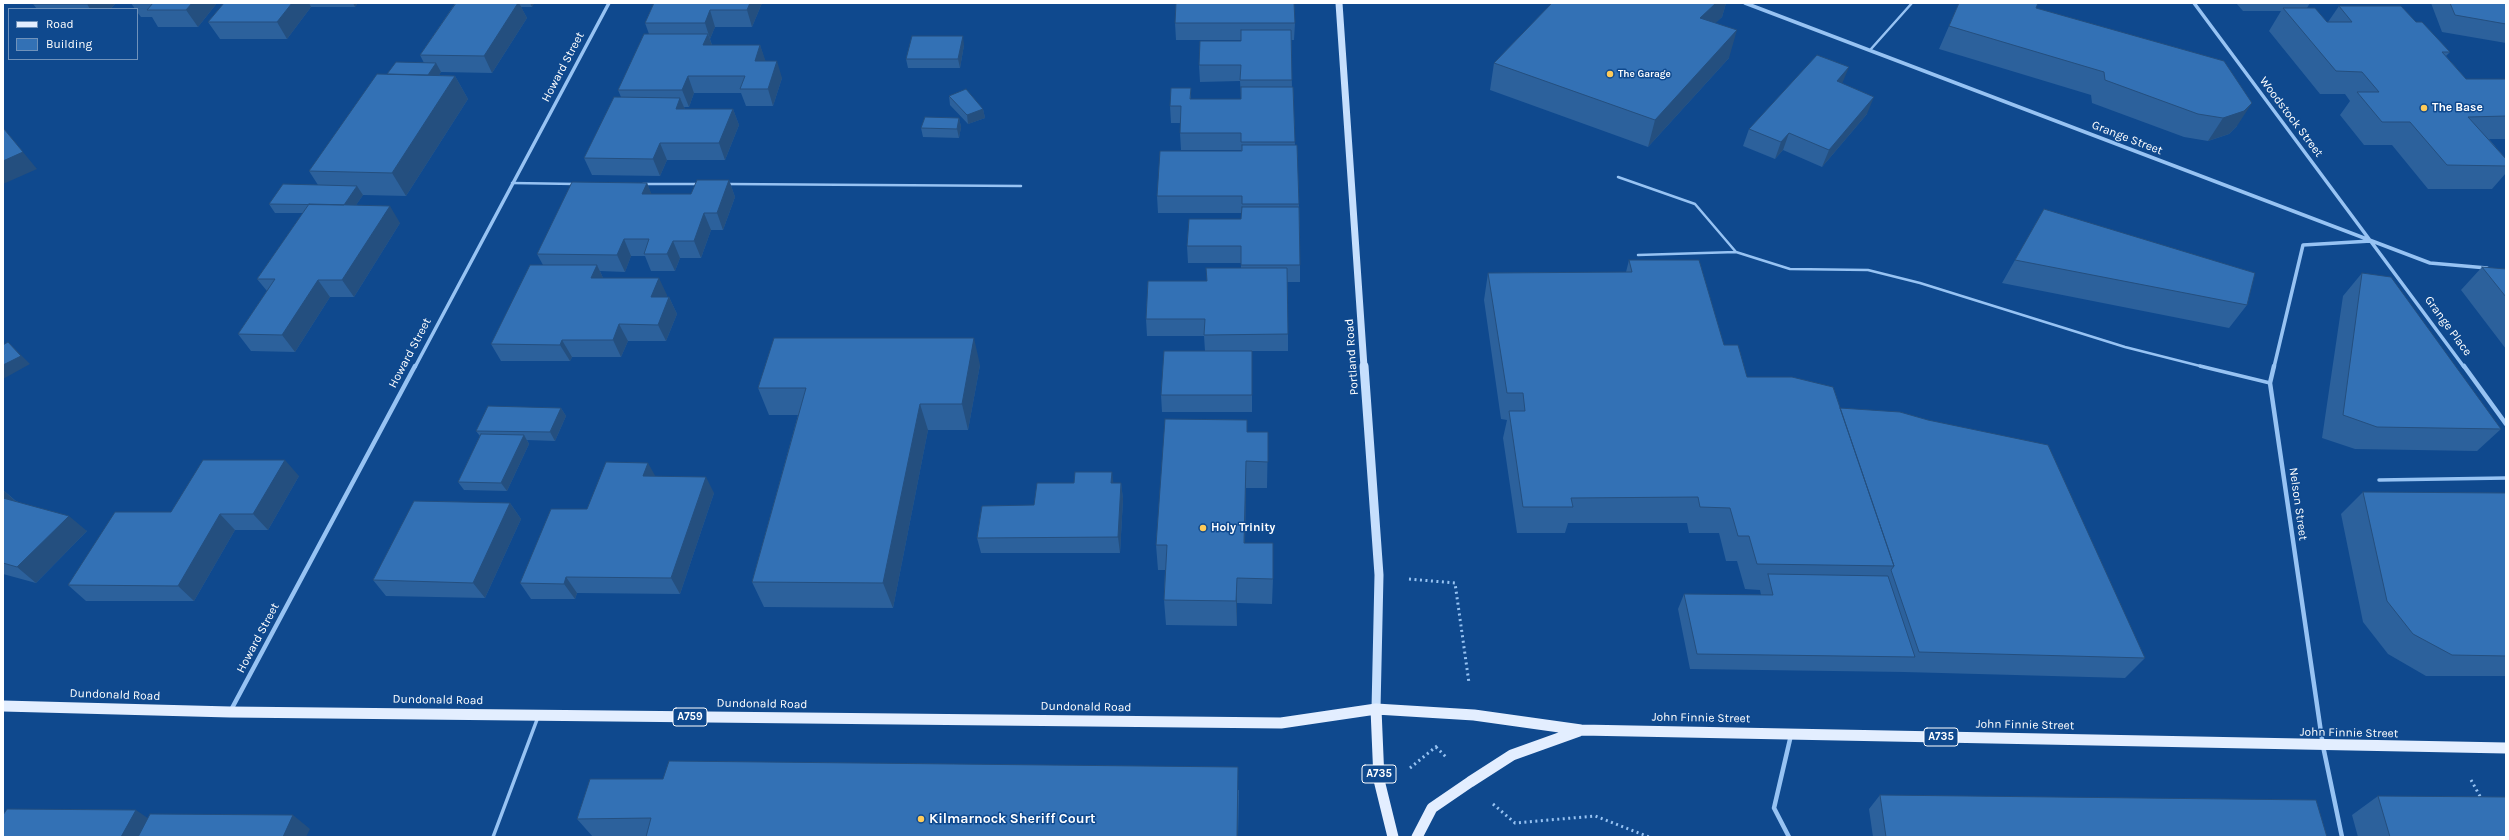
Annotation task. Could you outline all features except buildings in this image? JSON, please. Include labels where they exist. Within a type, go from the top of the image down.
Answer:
[{"type":"main road","name":"Portland Road","points":[[1339,3],[1379,576],[1376,709]]},
{"type":"main road","name":"Dundonald Road","points":[[3,706],[230,712],[1281,723],[1376,709]]},
{"type":"main road","name":"John Finnie Street","points":[[1376,709],[1474,716],[1581,730],[2323,746],[2506,748]]},
{"type":"main road","name":"A735","points":[[1376,709],[1380,780],[1393,837]]},
{"type":"main road","points":[[1417,837],[1432,808],[1470,782],[1512,755],[1581,730]]},
{"type":"street","name":"Howard Street","points":[[230,712],[609,3]]},
{"type":"street","name":"Grange Street","points":[[1745,3],[1871,49],[2430,262],[2491,268]]},
{"type":"street","name":"Woodstock Street","points":[[2194,3],[2373,241]]},
{"type":"street","name":"Nelson Street","points":[[2342,837],[2323,746],[2270,383],[2303,245],[2373,241]]},
{"type":"street","name":"Grange Place","points":[[2373,241],[2506,424]]},
{"type":"street","points":[[1789,837],[1774,808],[1792,734]]},
{"type":"lane","points":[[1871,49],[1912,3]]},
{"type":"lane","points":[[1618,177],[1695,204],[1736,252]]},
{"type":"lane","points":[[512,183],[584,184]]},
{"type":"lane","points":[[640,184],[703,184]]},
{"type":"lane","points":[[719,184],[1021,186]]},
{"type":"lane","points":[[1638,255],[1736,252],[1790,270],[1868,270],[1920,283],[2125,347],[2270,383]]},
{"type":"lane","points":[[2379,480],[2506,478]]},
{"type":"lane","points":[[493,837],[538,715]]},
{"type":"path","points":[[1379,576],[1455,584],[1474,716],[1413,767],[1380,780]]},
{"type":"path","points":[[2452,748],[2484,803]]},
{"type":"path","points":[[1470,782],[1515,824],[1594,816],[1648,837]]},
{"type":"place","name":"The Garage","points":[[1610,74]]},
{"type":"place","name":"The Base","points":[[2424,108]]},
{"type":"place","name":"Holy Trinity","points":[[1203,528]]},
{"type":"place","name":"Kilmarnock Sheriff Court","points":[[921,819]]}]
